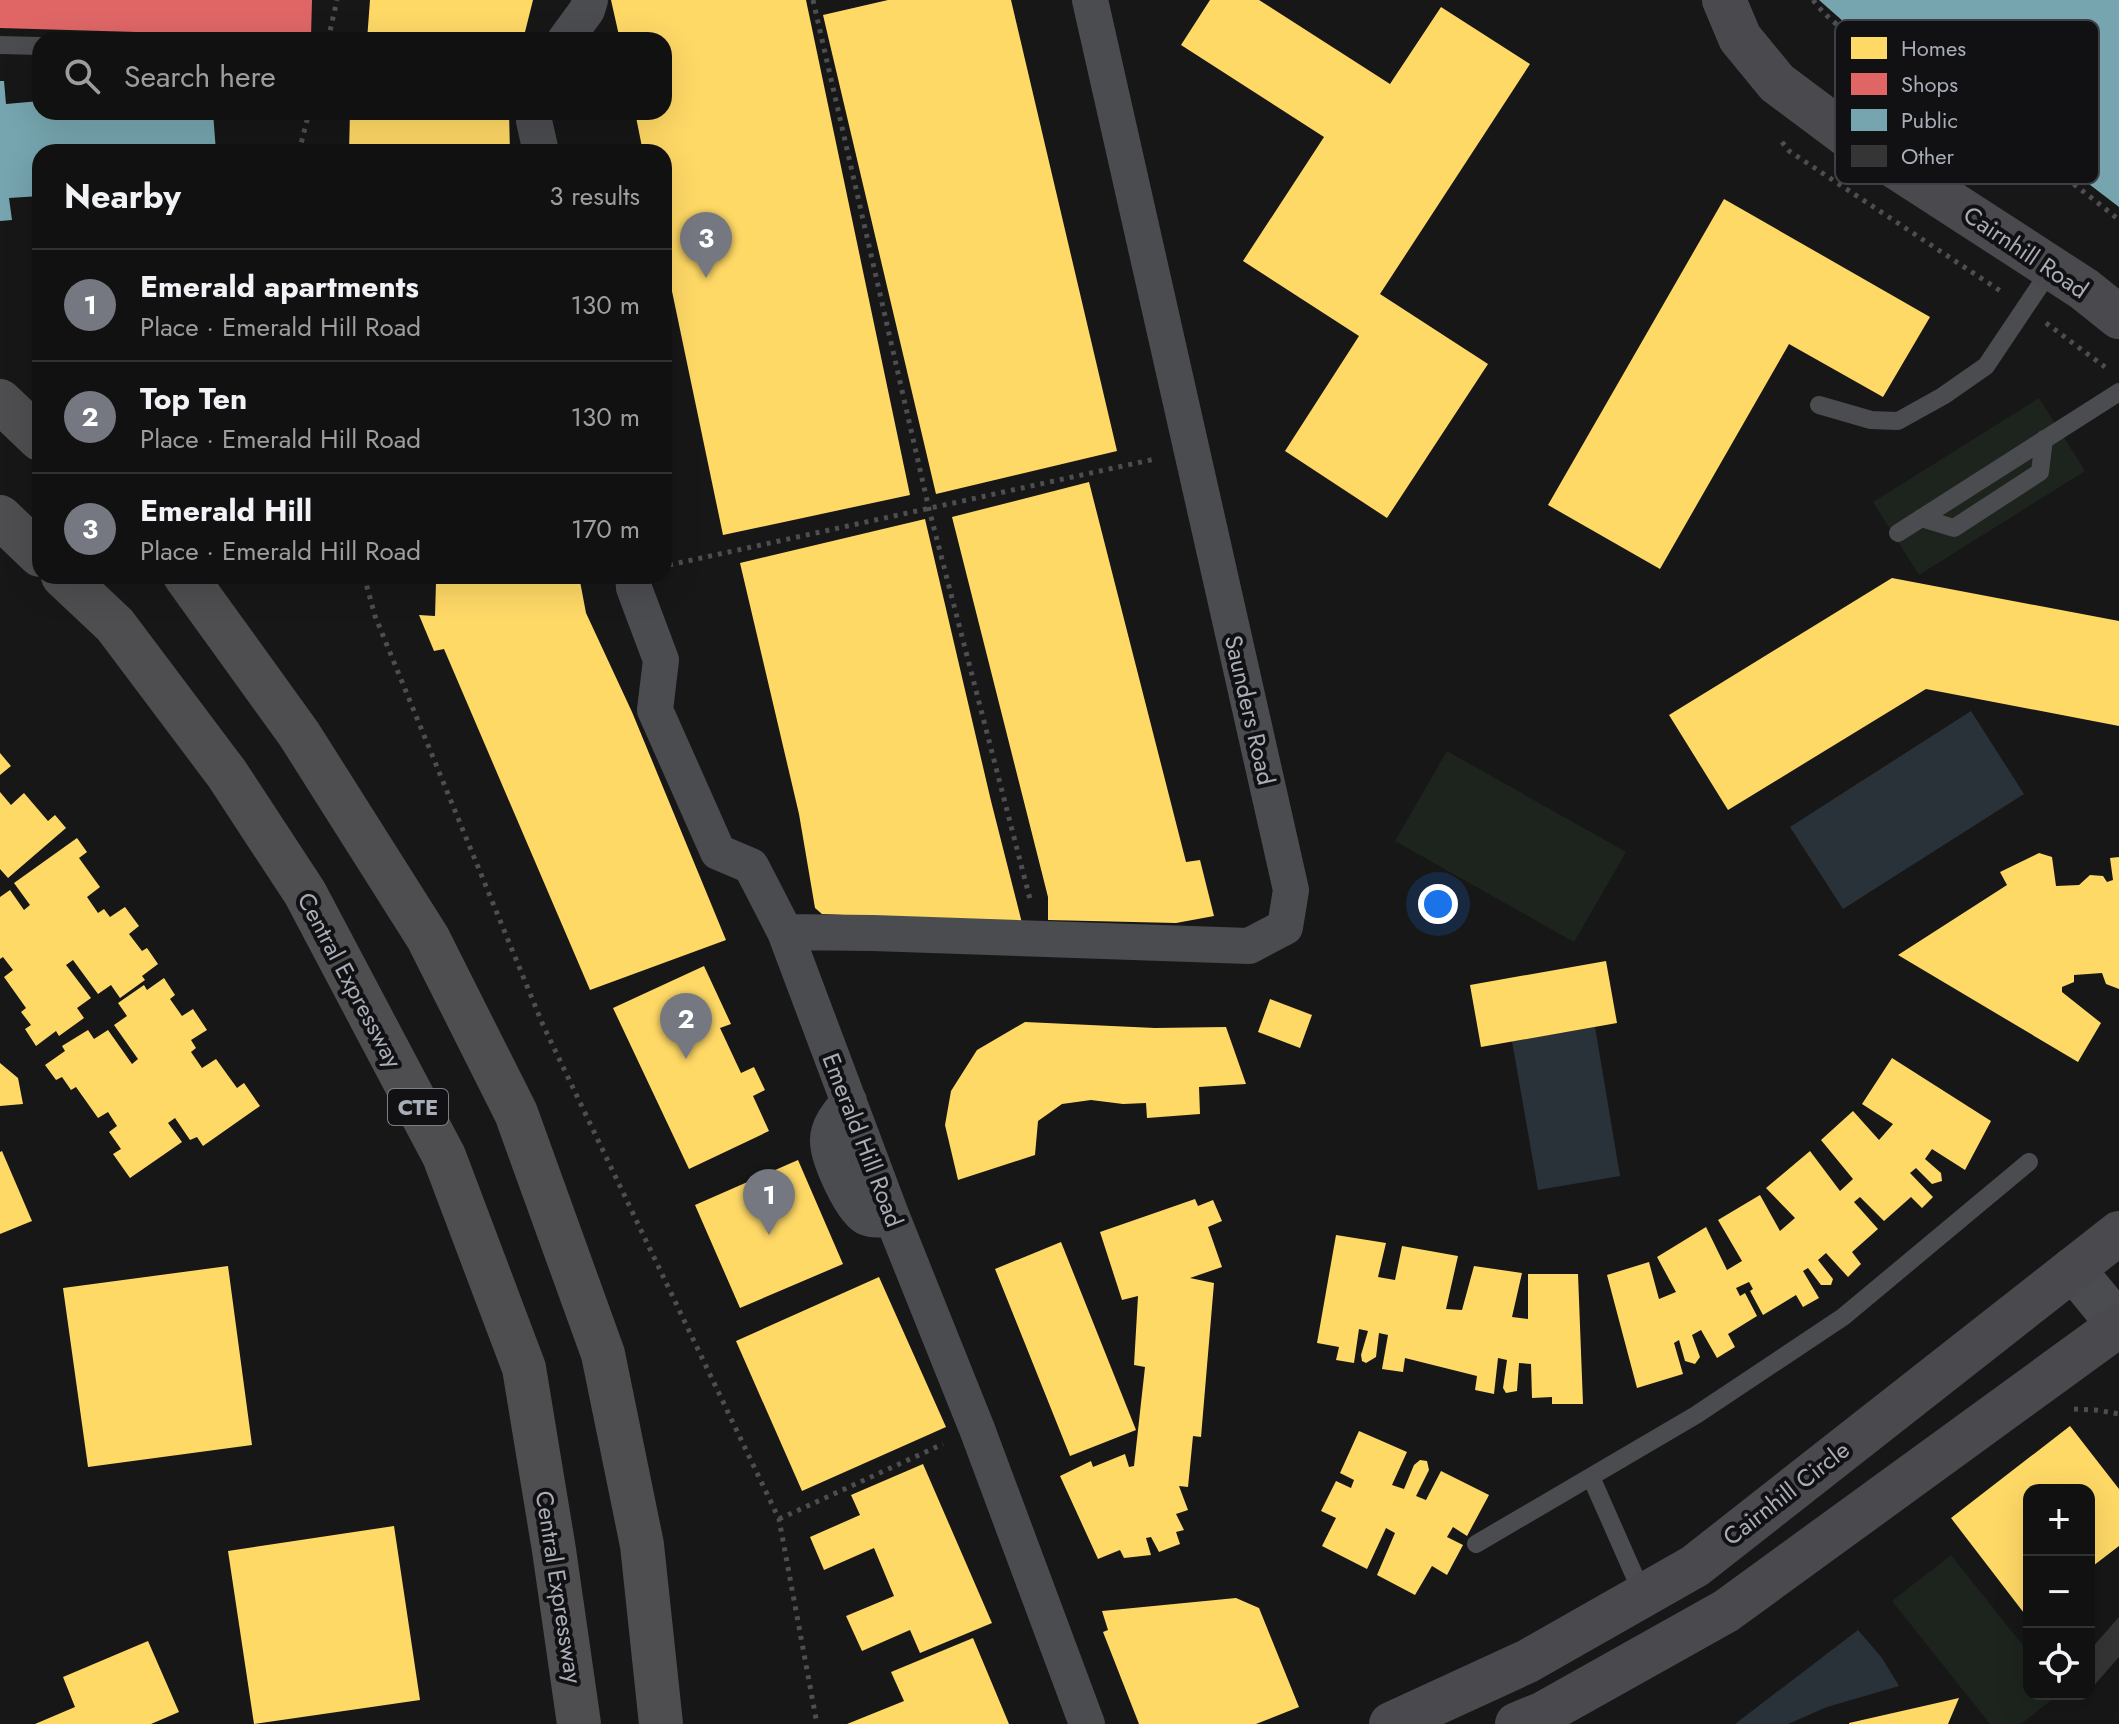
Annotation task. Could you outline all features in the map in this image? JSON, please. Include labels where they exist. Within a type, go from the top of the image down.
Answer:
[{"type":"highway","points":[[0,401],[32,431]]},
{"type":"highway","points":[[0,517],[32,547]]},
{"type":"highway","name":"Central Expressway","points":[[71,584],[115,625],[244,801],[305,893],[444,1156],[524,1368],[579,1724]]},
{"type":"highway","points":[[191,584],[299,734],[428,938],[516,1113],[603,1354],[642,1545],[661,1724]]},
{"type":"main road","name":"Cairnhill Road","points":[[1724,0],[1740,38],[1777,83],[1835,126]]},
{"type":"main road","name":"Cairnhill Road","points":[[1924,184],[2084,289],[2119,317]]},
{"type":"main road","points":[[2073,1269],[2119,1233]]},
{"type":"main road","name":"Cairnhill Circle","points":[[1391,1724],[1528,1661],[1695,1566],[2073,1269]]},
{"type":"main road","points":[[1535,1720],[1726,1611],[2119,1325]]},
{"type":"street","points":[[571,32],[587,10],[590,0]]},
{"type":"street","name":"Saunders Road","points":[[785,932],[1249,946],[1285,927],[1291,890],[1090,0]]},
{"type":"street","points":[[534,120],[539,144]]},
{"type":"street","name":"Emerald Hill Road","points":[[634,584],[661,660],[655,710],[718,852],[751,866],[785,932],[1087,1724]]},
{"type":"street","points":[[2073,1269],[2119,1325]]},
{"type":"street","points":[[1528,1661],[1535,1720]]},
{"type":"lane","points":[[0,45],[32,46]]},
{"type":"lane","points":[[1819,405],[1871,420],[1898,421],[1943,396],[1986,366],[2051,269]]},
{"type":"lane","points":[[1898,533],[2119,392]]},
{"type":"lane","points":[[1921,518],[1954,528],[2040,472],[2044,439]]},
{"type":"lane","points":[[1476,1544],[1696,1415],[1843,1317],[2029,1162]]},
{"type":"lane","points":[[1591,1477],[1644,1596]]},
{"type":"path","points":[[330,32],[337,0]]},
{"type":"path","points":[[813,0],[929,509],[1041,939]]},
{"type":"path","points":[[1813,0],[1835,21]]},
{"type":"path","points":[[301,144],[307,120]]},
{"type":"path","points":[[1789,151],[1835,181]]},
{"type":"path","points":[[1839,184],[2026,308],[2107,369]]},
{"type":"path","points":[[2075,184],[2119,220]]},
{"type":"path","points":[[672,564],[1191,451]]},
{"type":"path","points":[[366,584],[375,616],[543,1025],[779,1519],[817,1724]]},
{"type":"path","points":[[779,1519],[977,1429]]},
{"type":"shaded area","points":[[2039,398],[2085,471],[1919,575],[1873,502]]},
{"type":"shaded area","points":[[1971,711],[2024,794],[1843,909],[1790,827]]},
{"type":"shaded area","points":[[1447,751],[1626,852],[1574,942],[1395,841]]},
{"type":"shaded area","points":[[1595,1027],[1620,1176],[1538,1190],[1512,1041]]},
{"type":"shaded area","points":[[1951,1555],[2023,1645],[2023,1700],[2051,1700],[2021,1724],[1990,1724],[1892,1601]]},
{"type":"shaded area","points":[[1858,1630],[1882,1658],[1899,1686],[1827,1707],[1788,1724],[1735,1724]]},
{"type":"building: Homes","points":[[370,0],[533,0],[525,32],[368,32]]},
{"type":"building: Homes","points":[[611,0],[806,0],[910,495],[723,535],[672,291],[672,144],[641,144],[637,120],[672,120],[672,32],[618,32]]},
{"type":"building: Homes","points":[[888,0],[1011,0],[1117,451],[936,494],[823,15]]},
{"type":"building: Homes","points":[[1210,0],[1259,0],[1390,84],[1441,7],[1530,64],[1380,294],[1488,364],[1387,518],[1285,451],[1359,336],[1243,261],[1324,137],[1181,45]]},
{"type":"building: Homes","points":[[2119,6],[2119,119],[2099,120],[2099,20],[1992,20],[1992,13]]},
{"type":"building: Homes","points":[[350,120],[509,120],[510,144],[349,144]]},
{"type":"building: Homes","points":[[1724,199],[1930,317],[1883,397],[1789,344],[1660,569],[1548,505]]},
{"type":"building: Homes","points":[[1089,482],[1186,862],[1200,860],[1214,916],[1176,923],[1048,920],[1048,897],[952,517]]},
{"type":"building: Homes","points":[[925,519],[1022,923],[822,914],[815,908],[799,814],[740,563]]},
{"type":"building: Homes","points":[[1892,578],[2119,621],[2119,726],[1926,689],[1728,810],[1669,715]]},
{"type":"building: Homes","points":[[436,584],[581,584],[586,613],[632,712],[726,940],[590,990],[444,649],[434,651],[419,615],[435,616]]},
{"type":"building: Homes","points":[[0,753],[11,766],[0,775]]},
{"type":"building: Homes","points":[[0,792],[11,805],[24,793],[48,821],[55,815],[66,828],[8,878],[0,869]]},
{"type":"building: Homes","points":[[77,838],[87,852],[79,858],[100,887],[87,897],[98,913],[104,909],[110,917],[125,907],[139,926],[129,934],[142,951],[147,948],[158,964],[142,976],[145,980],[120,998],[111,985],[98,994],[73,960],[66,965],[91,998],[77,1008],[84,1018],[59,1036],[56,1031],[36,1046],[25,1029],[31,1025],[21,1012],[26,1008],[4,977],[13,970],[3,957],[0,959],[0,897],[10,890],[24,910],[30,905],[14,883]]},
{"type":"building: Homes","points":[[2039,853],[2052,857],[2056,886],[2079,885],[2090,875],[2103,876],[2107,882],[2113,880],[2110,858],[2119,857],[2119,989],[2106,984],[2102,973],[2074,975],[2074,982],[2062,987],[2062,992],[2101,1023],[2078,1062],[1898,955],[2007,885],[2000,872]]},
{"type":"building: Homes","points":[[1606,961],[1617,1023],[1481,1047],[1470,985]]},
{"type":"building: Homes","points":[[704,966],[731,1024],[720,1028],[741,1073],[754,1067],[765,1090],[753,1096],[769,1131],[689,1169],[613,1008]]},
{"type":"building: Homes","points":[[164,978],[175,995],[170,999],[182,1016],[193,1009],[207,1030],[191,1040],[196,1048],[191,1052],[202,1068],[216,1059],[237,1088],[244,1083],[260,1106],[203,1146],[197,1137],[190,1140],[175,1118],[168,1123],[182,1142],[130,1178],[113,1154],[121,1149],[109,1132],[117,1126],[108,1112],[98,1118],[76,1087],[71,1090],[62,1077],[56,1080],[45,1065],[65,1051],[62,1046],[88,1030],[94,1039],[108,1030],[132,1064],[138,1059],[114,1025],[127,1016],[118,1003],[144,985],[147,990]]},
{"type":"building: Homes","points":[[1270,999],[1312,1015],[1300,1048],[1258,1032]]},
{"type":"building: Homes","points":[[1025,1022],[1155,1028],[1226,1027],[1246,1084],[1199,1087],[1200,1114],[1147,1118],[1146,1103],[1091,1100],[1062,1104],[1038,1121],[1035,1155],[958,1180],[945,1125],[951,1091],[977,1050]]},
{"type":"building: Homes","points":[[1892,1058],[1991,1121],[1965,1170],[1932,1149],[1925,1159],[1941,1173],[1942,1181],[1932,1184],[1916,1168],[1910,1173],[1933,1197],[1922,1208],[1911,1197],[1884,1221],[1860,1197],[1854,1202],[1878,1229],[1852,1252],[1861,1264],[1848,1277],[1826,1253],[1818,1260],[1833,1279],[1831,1285],[1821,1285],[1808,1268],[1803,1271],[1819,1298],[1803,1307],[1796,1295],[1763,1315],[1750,1291],[1753,1289],[1749,1282],[1736,1288],[1740,1296],[1745,1293],[1757,1316],[1728,1334],[1735,1347],[1717,1358],[1701,1330],[1692,1335],[1700,1357],[1695,1364],[1685,1361],[1679,1340],[1674,1343],[1683,1374],[1637,1388],[1607,1275],[1649,1262],[1659,1299],[1676,1292],[1657,1257],[1706,1227],[1727,1270],[1742,1261],[1718,1220],[1760,1195],[1780,1231],[1795,1218],[1766,1188],[1810,1151],[1840,1191],[1853,1179],[1821,1140],[1853,1111],[1879,1140],[1893,1124],[1862,1104]]},
{"type":"building: Homes","points":[[0,1063],[18,1078],[23,1104],[0,1106]]},
{"type":"building: Homes","points":[[0,1152],[32,1221],[0,1234]]},
{"type":"building: Homes","points":[[798,1160],[843,1264],[740,1308],[695,1205]]},
{"type":"building: Homes","points":[[1195,1199],[1198,1206],[1213,1200],[1222,1221],[1208,1227],[1222,1267],[1190,1278],[1214,1283],[1201,1437],[1193,1436],[1188,1487],[1179,1486],[1188,1510],[1176,1514],[1184,1530],[1176,1532],[1180,1544],[1159,1552],[1151,1537],[1146,1538],[1151,1555],[1124,1558],[1120,1550],[1098,1559],[1060,1476],[1091,1461],[1093,1467],[1125,1454],[1129,1467],[1134,1466],[1145,1367],[1134,1365],[1138,1296],[1122,1300],[1100,1232]]},
{"type":"building: Homes","points":[[1336,1235],[1386,1243],[1378,1277],[1395,1280],[1402,1246],[1458,1256],[1446,1309],[1462,1310],[1474,1266],[1522,1273],[1512,1317],[1528,1319],[1528,1274],[1578,1274],[1583,1404],[1552,1404],[1552,1397],[1532,1398],[1531,1364],[1519,1363],[1517,1391],[1506,1393],[1503,1388],[1507,1360],[1498,1358],[1494,1394],[1475,1390],[1477,1376],[1405,1358],[1403,1372],[1382,1369],[1388,1335],[1379,1333],[1376,1357],[1366,1363],[1361,1355],[1368,1331],[1359,1329],[1354,1363],[1336,1360],[1339,1347],[1317,1343]]},
{"type":"building: Homes","points":[[1061,1242],[1136,1430],[1070,1456],[995,1269]]},
{"type":"building: Homes","points":[[228,1266],[252,1445],[88,1467],[63,1288]]},
{"type":"building: Homes","points":[[879,1277],[946,1427],[802,1491],[736,1341]]},
{"type":"building: Homes","points":[[2070,1426],[2119,1489],[2119,1546],[2095,1564],[2095,1484],[2023,1484],[2023,1612],[1951,1518]]},
{"type":"building: Homes","points":[[1359,1431],[1407,1452],[1392,1485],[1404,1489],[1414,1465],[1420,1460],[1427,1461],[1429,1470],[1416,1496],[1426,1500],[1441,1471],[1489,1495],[1467,1536],[1453,1527],[1447,1537],[1463,1545],[1447,1575],[1432,1566],[1415,1595],[1377,1575],[1395,1533],[1386,1528],[1367,1569],[1322,1546],[1336,1518],[1321,1511],[1336,1481],[1351,1488],[1354,1480],[1340,1473]]},
{"type":"building: Homes","points":[[923,1464],[992,1623],[920,1653],[910,1630],[862,1651],[846,1616],[894,1596],[874,1548],[824,1570],[810,1537],[860,1515],[851,1495]]},
{"type":"building: Homes","points":[[394,1526],[420,1700],[254,1724],[228,1551]]},
{"type":"building: Homes","points":[[1236,1598],[1259,1608],[1299,1707],[1256,1724],[1139,1724],[1103,1632],[1108,1630],[1102,1611]]},
{"type":"building: Homes","points":[[973,1638],[1009,1724],[847,1724],[904,1701],[891,1672]]},
{"type":"building: Homes","points":[[148,1641],[179,1712],[151,1724],[35,1724],[75,1707],[63,1677]]},
{"type":"building: Homes","points":[[1959,1698],[1948,1724],[1849,1724],[1849,1723]]},
{"type":"building: Shops","points":[[0,0],[312,0],[311,32],[0,28]]},
{"type":"building: Public","points":[[1819,0],[2119,0],[2119,207],[2089,184],[2099,184],[2099,20],[1842,20]]},
{"type":"building: Public","points":[[0,81],[4,81],[6,104],[32,102],[32,120],[214,120],[215,144],[32,144],[32,197],[9,198],[12,220],[0,221]]},
{"type":"building: Other","points":[[2119,1617],[2119,1657],[2095,1684],[2095,1644]]},
{"type":"place","name":"Emerald Hill","points":[[706,278]]},
{"type":"place","name":"Top Ten","points":[[686,1059]]},
{"type":"place","name":"Emerald apartments","points":[[769,1235]]}]
